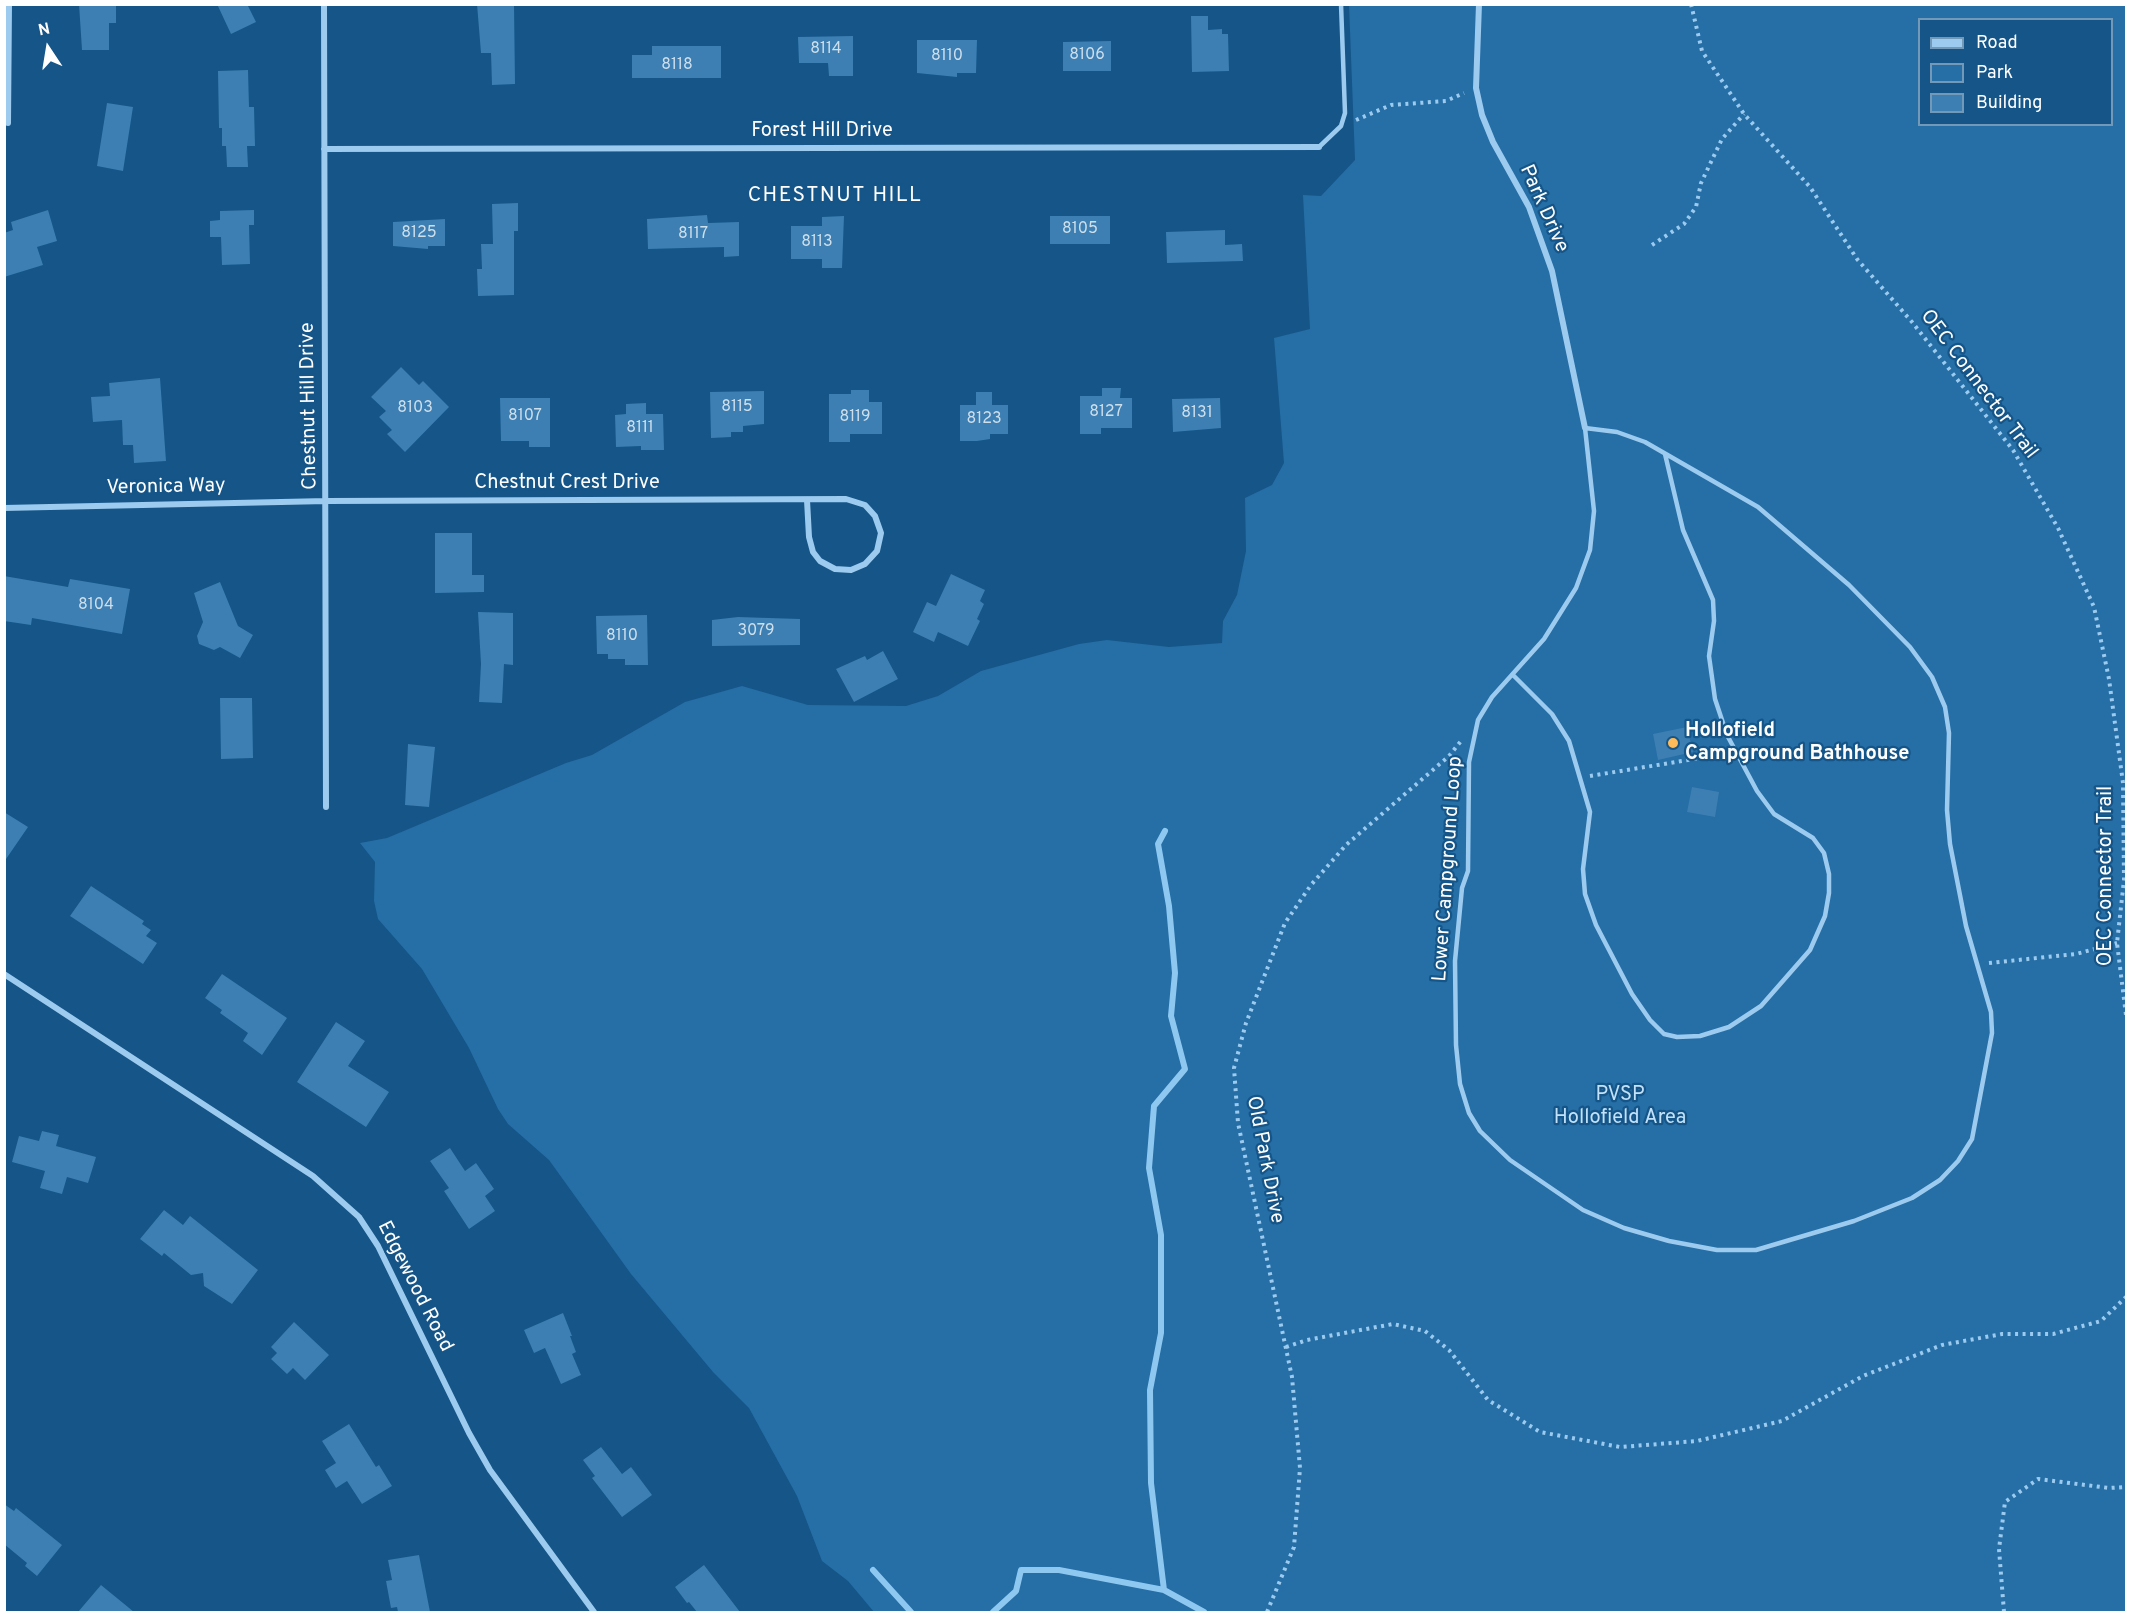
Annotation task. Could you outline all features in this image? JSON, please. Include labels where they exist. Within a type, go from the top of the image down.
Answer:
[{"type":"street","points":[[8,123],[9,4]]},
{"type":"street","name":"Chestnut Hill Drive","points":[[324,4],[326,807]]},
{"type":"street","name":"Park Drive","points":[[1479,4],[1476,88],[1486,124],[1529,207],[1552,271],[1585,428]]},
{"type":"street","name":"Forest Hill Drive","points":[[324,149],[1319,147]]},
{"type":"street","name":"Chestnut Crest Drive","points":[[327,501],[846,499],[865,505],[875,516],[880,533],[877,550],[865,564],[851,570],[835,569],[820,561],[813,552],[808,537],[807,500]]},
{"type":"street","name":"Veronica Way","points":[[4,508],[327,501]]},
{"type":"street","name":"Edgewood Road","points":[[4,974],[313,1176],[359,1217],[378,1246],[469,1433],[490,1470],[594,1612]]},
{"type":"lane","points":[[1319,147],[1341,126],[1345,113],[1341,4]]},
{"type":"lane","points":[[1478,720],[1492,697],[1544,639],[1576,588],[1590,550],[1594,511],[1585,428]]},
{"type":"lane","name":"Lower Campground Loop","points":[[1478,720],[1469,762],[1468,871],[1462,888],[1455,961],[1456,1045],[1460,1084],[1469,1113],[1480,1131],[1510,1160],[1583,1210],[1624,1228],[1669,1241],[1717,1250],[1756,1250],[1854,1221],[1912,1198],[1940,1180],[1958,1161],[1974,1129],[1992,1033],[1991,1012],[1976,964],[1950,844],[1947,810],[1949,733],[1945,707],[1932,676],[1910,647],[1849,585],[1758,507],[1645,442],[1617,432],[1585,428]]},
{"type":"lane","points":[[1513,675],[1552,714],[1569,741],[1590,812],[1583,869],[1585,894],[1596,925],[1632,994],[1650,1020],[1664,1034],[1677,1037],[1700,1036],[1737,1022],[1761,1006],[1810,950],[1825,916],[1829,893],[1824,853],[1813,838],[1774,813],[1757,791],[1727,735],[1714,689],[1709,657],[1714,621],[1713,600],[1683,530],[1665,454]]},
{"type":"path","name":"OEC Connector Trail","points":[[1691,4],[1702,51],[1744,114],[1810,187],[1857,259],[1912,322],[2013,450],[2058,528],[2094,607],[2109,679],[2123,783],[2124,880],[2117,943],[2127,1015]]},
{"type":"path","points":[[1352,123],[1390,105],[1446,101],[1476,88]]},
{"type":"path","points":[[1652,245],[1684,224],[1696,207],[1701,183],[1722,139],[1744,114]]},
{"type":"path","name":"Old Park Drive","points":[[1267,1612],[1294,1547],[1299,1499],[1299,1456],[1292,1377],[1238,1123],[1234,1068],[1246,1023],[1285,923],[1311,885],[1346,845],[1449,756],[1478,720]]},
{"type":"path","points":[[1581,777],[1737,752]]},
{"type":"path","points":[[1976,964],[2076,954],[2117,943]]},
{"type":"path","points":[[1286,1347],[1307,1340],[1393,1324],[1425,1331],[1449,1350],[1488,1400],[1540,1432],[1620,1448],[1697,1441],[1782,1421],[1863,1376],[1942,1345],[2002,1334],[2053,1334],[2101,1321],[2127,1297]]},
{"type":"path","points":[[2004,1612],[1999,1549],[2006,1502],[2038,1479],[2109,1488],[2127,1487]]},
{"type":"green space","name":"PVSP Hollofield Area","points":[[1349,5],[2126,5],[2126,1612],[874,1612],[848,1581],[822,1561],[797,1496],[749,1408],[713,1372],[631,1274],[549,1160],[508,1124],[498,1109],[469,1048],[422,969],[378,919],[374,901],[375,862],[360,843],[387,838],[566,763],[592,755],[685,702],[742,686],[808,705],[906,706],[938,696],[981,671],[1079,644],[1107,640],[1169,647],[1222,643],[1223,621],[1237,595],[1246,551],[1245,498],[1272,485],[1284,463],[1274,338],[1310,329],[1303,195],[1321,196],[1355,160]]},
{"type":"building","points":[[79,4],[116,4],[116,23],[109,23],[109,50],[82,50]]},
{"type":"building","points":[[217,4],[247,4],[256,22],[231,34]]},
{"type":"building","points":[[477,4],[514,4],[515,84],[492,85],[491,53],[481,53]]},
{"type":"building","points":[[1191,16],[1208,16],[1208,30],[1222,29],[1222,34],[1228,34],[1229,71],[1192,72]]},
{"type":"building","points":[[853,36],[853,76],[829,76],[828,63],[799,63],[798,37]]},
{"type":"building","points":[[917,40],[977,40],[976,73],[957,73],[957,77],[917,73]]},
{"type":"building","points":[[1111,41],[1111,71],[1063,71],[1063,42]]},
{"type":"building","points":[[652,46],[721,46],[721,78],[632,78],[632,55],[652,55]]},
{"type":"building","points":[[248,70],[249,107],[254,107],[255,146],[247,146],[248,167],[227,167],[226,146],[222,146],[222,128],[219,128],[218,71]]},
{"type":"building","points":[[107,103],[133,107],[123,171],[97,166]]},
{"type":"building","points":[[518,203],[518,231],[514,231],[514,295],[478,296],[477,269],[482,269],[481,244],[493,244],[492,204]]},
{"type":"building","points":[[48,210],[57,241],[37,247],[43,265],[4,277],[4,233],[13,230],[11,222]]},
{"type":"building","points":[[254,210],[254,225],[249,225],[250,264],[222,265],[221,237],[210,237],[210,221],[220,220],[220,211]]},
{"type":"building","points":[[707,215],[708,223],[739,222],[739,256],[724,257],[724,247],[648,249],[647,219]]},
{"type":"building","points":[[844,216],[842,268],[822,268],[822,259],[791,259],[791,226],[822,226],[822,217]]},
{"type":"building","points":[[1050,216],[1110,216],[1110,244],[1050,244]]},
{"type":"building","points":[[445,219],[445,246],[428,246],[428,249],[393,246],[393,222]]},
{"type":"building","points":[[1225,230],[1225,245],[1242,244],[1243,261],[1167,263],[1166,232]]},
{"type":"building","points":[[401,367],[419,385],[423,381],[449,407],[405,452],[387,434],[392,430],[379,417],[386,411],[371,397]]},
{"type":"building","points":[[160,378],[166,461],[134,463],[133,445],[123,445],[122,420],[93,422],[91,397],[110,396],[109,383]]},
{"type":"building","points":[[1102,388],[1121,388],[1120,398],[1132,398],[1132,428],[1101,428],[1101,434],[1080,434],[1080,396],[1102,396]]},
{"type":"building","points":[[851,390],[869,390],[869,402],[882,402],[882,434],[850,434],[850,442],[829,442],[829,394],[851,394]]},
{"type":"building","points":[[764,391],[764,424],[743,426],[743,432],[731,432],[731,437],[711,438],[710,392]]},
{"type":"building","points":[[976,392],[992,392],[992,405],[1008,405],[1008,434],[990,434],[990,439],[960,441],[960,405],[976,405]]},
{"type":"building","points":[[500,398],[550,398],[550,447],[529,447],[529,441],[501,441]]},
{"type":"building","points":[[1220,398],[1221,428],[1173,432],[1172,399]]},
{"type":"building","points":[[646,403],[646,414],[663,414],[664,450],[641,450],[641,446],[616,447],[615,415],[626,414],[626,404]]},
{"type":"building","points":[[435,533],[472,533],[472,575],[484,575],[484,592],[435,593]]},
{"type":"building","points":[[951,574],[985,590],[980,601],[984,604],[977,619],[980,621],[968,646],[938,632],[934,642],[913,632],[927,602],[936,606]]},
{"type":"building","points":[[4,576],[68,587],[70,579],[130,589],[122,634],[32,618],[31,625],[4,621]]},
{"type":"building","points":[[220,582],[238,626],[253,635],[240,658],[220,647],[214,650],[199,644],[197,636],[203,622],[194,593]]},
{"type":"building","points":[[478,612],[513,613],[513,665],[504,664],[502,703],[479,702],[481,664]]},
{"type":"building","points":[[647,615],[648,665],[625,665],[625,659],[608,659],[608,654],[597,654],[596,616]]},
{"type":"building","points":[[738,617],[800,619],[800,645],[712,646],[712,620]]},
{"type":"building","points":[[883,651],[898,679],[854,702],[836,669],[865,656],[867,660]]},
{"type":"building","points":[[220,698],[252,698],[253,758],[221,759]]},
{"type":"building","name":"Hollofield Campground Bathhouse","points":[[1687,727],[1693,752],[1658,760],[1653,734]]},
{"type":"building","points":[[408,744],[435,747],[429,807],[405,805]]},
{"type":"building","points":[[1692,787],[1719,792],[1715,817],[1687,812]]},
{"type":"building","points":[[4,812],[28,827],[4,862]]},
{"type":"building","points":[[91,886],[144,921],[142,924],[151,930],[146,936],[157,943],[143,964],[70,916]]},
{"type":"building","points":[[222,974],[287,1018],[262,1055],[243,1041],[248,1033],[220,1013],[222,1010],[205,998]]},
{"type":"building","points":[[336,1022],[365,1041],[348,1066],[389,1092],[366,1127],[297,1082]]},
{"type":"building","points":[[42,1131],[59,1135],[56,1146],[96,1157],[88,1183],[67,1177],[62,1194],[40,1188],[45,1171],[12,1162],[19,1136],[39,1141]]},
{"type":"building","points":[[450,1148],[465,1171],[476,1163],[494,1189],[485,1196],[495,1211],[469,1229],[444,1191],[449,1188],[430,1161]]},
{"type":"building","points":[[164,1210],[183,1225],[190,1216],[258,1270],[232,1304],[204,1286],[203,1273],[191,1275],[164,1253],[162,1256],[140,1239]]},
{"type":"building","points":[[563,1313],[576,1352],[572,1354],[581,1375],[561,1384],[545,1348],[534,1353],[524,1330]]},
{"type":"building","points":[[294,1322],[329,1355],[305,1380],[293,1368],[287,1374],[271,1359],[277,1353],[271,1347]]},
{"type":"building","points":[[349,1424],[376,1467],[379,1465],[392,1486],[362,1504],[347,1481],[336,1488],[325,1470],[336,1463],[322,1441]]},
{"type":"building","points":[[601,1447],[622,1474],[631,1467],[652,1495],[622,1517],[592,1478],[595,1476],[583,1460]]},
{"type":"building","points":[[4,1504],[14,1511],[16,1508],[62,1545],[37,1576],[25,1566],[27,1563],[4,1544]]},
{"type":"building","points":[[419,1555],[430,1612],[398,1612],[397,1607],[391,1608],[386,1581],[392,1580],[388,1560]]},
{"type":"building","points":[[704,1565],[740,1612],[697,1612],[689,1602],[687,1603],[675,1587]]},
{"type":"building","points":[[101,1585],[134,1612],[78,1612]]},
{"type":"waterway","points":[[1164,1590],[1151,1483],[1150,1390],[1161,1333],[1161,1235],[1149,1168],[1154,1106],[1185,1069],[1171,1016],[1175,973],[1169,906],[1158,844],[1165,831]]},
{"type":"waterway","points":[[873,1570],[911,1612]]},
{"type":"waterway","points":[[993,1612],[1016,1591],[1021,1570],[1059,1570],[1164,1590],[1204,1612]]},
{"type":"place","name":"Hollofield Campground Bathhouse","points":[[1673,743]]},
{"type":"district","name":"CHESTNUT HILL","points":[[835,197]]}]
